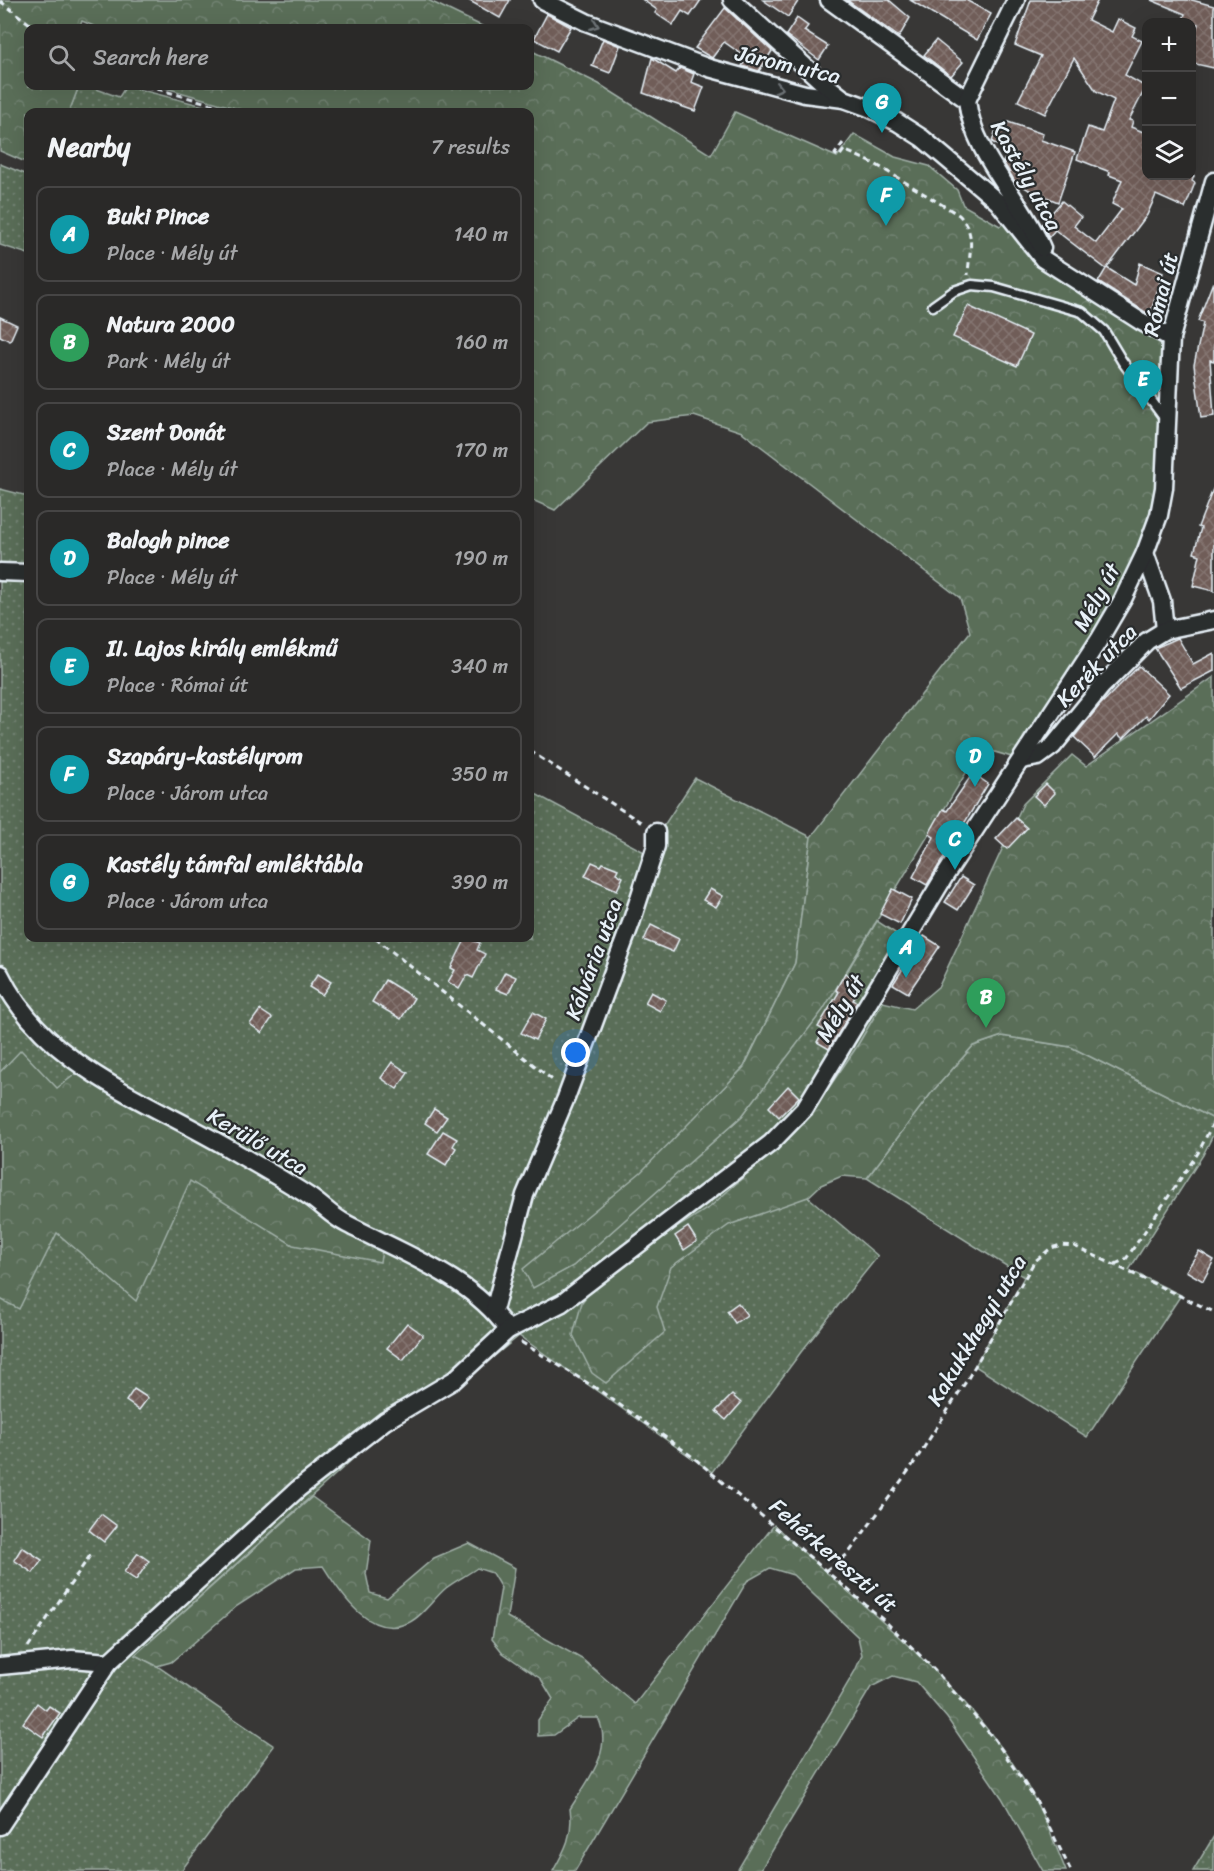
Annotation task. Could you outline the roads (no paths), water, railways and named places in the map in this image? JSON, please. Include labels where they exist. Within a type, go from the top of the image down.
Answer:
[{"type":"street","name":"Járom utca","points":[[542,0],[586,22],[708,68],[806,94],[844,99],[869,108],[922,138],[998,202],[1030,246],[1048,262]]},
{"type":"street","points":[[732,0],[844,99]]},
{"type":"street","name":"Kastély utca","points":[[829,0],[968,100],[975,132],[1019,203],[1048,262],[1140,321],[1171,338]]},
{"type":"street","points":[[968,100],[1016,0]]},
{"type":"street","name":"Római út","points":[[1145,553],[1159,515],[1164,488],[1171,338],[1210,210],[1214,181]]},
{"type":"street","points":[[1145,553],[1162,601],[1165,630]]},
{"type":"street","name":"Mély út","points":[[0,1826],[109,1662],[298,1489],[385,1421],[454,1380],[508,1330],[562,1303],[771,1143],[794,1121],[805,1108],[854,1030],[946,874],[1022,760],[1124,599],[1145,553]]},
{"type":"street","points":[[0,572],[24,573]]},
{"type":"street","name":"Kerék utca","points":[[1022,760],[1038,757],[1053,746],[1102,686],[1147,641],[1165,630],[1214,620]]},
{"type":"street","name":"Kálvária utca","points":[[494,1310],[525,1195],[566,1098],[651,865],[656,846],[656,832]]},
{"type":"street","name":"Kerülő utca","points":[[0,974],[34,1023],[84,1070],[203,1134],[310,1197],[339,1220],[425,1263],[494,1310],[508,1330]]},
{"type":"street","points":[[0,1666],[72,1659],[109,1662]]},
{"type":"lane","points":[[933,306],[954,291],[972,285],[994,287],[1082,312],[1104,331],[1122,361],[1166,419]]},
{"type":"place","name":"Kastély támfal emléktábla","points":[[882,133]]},
{"type":"place","name":"Szapáry-kastélyrom","points":[[886,226]]},
{"type":"place","name":"II. Lajos király emlékmű","points":[[1143,410]]},
{"type":"place","name":"Balogh pince","points":[[975,787]]},
{"type":"place","name":"Szent Donát","points":[[955,870]]},
{"type":"place","name":"Buki Pince","points":[[906,978]]},
{"type":"place","name":"Natura 2000","points":[[986,1028]]}]
